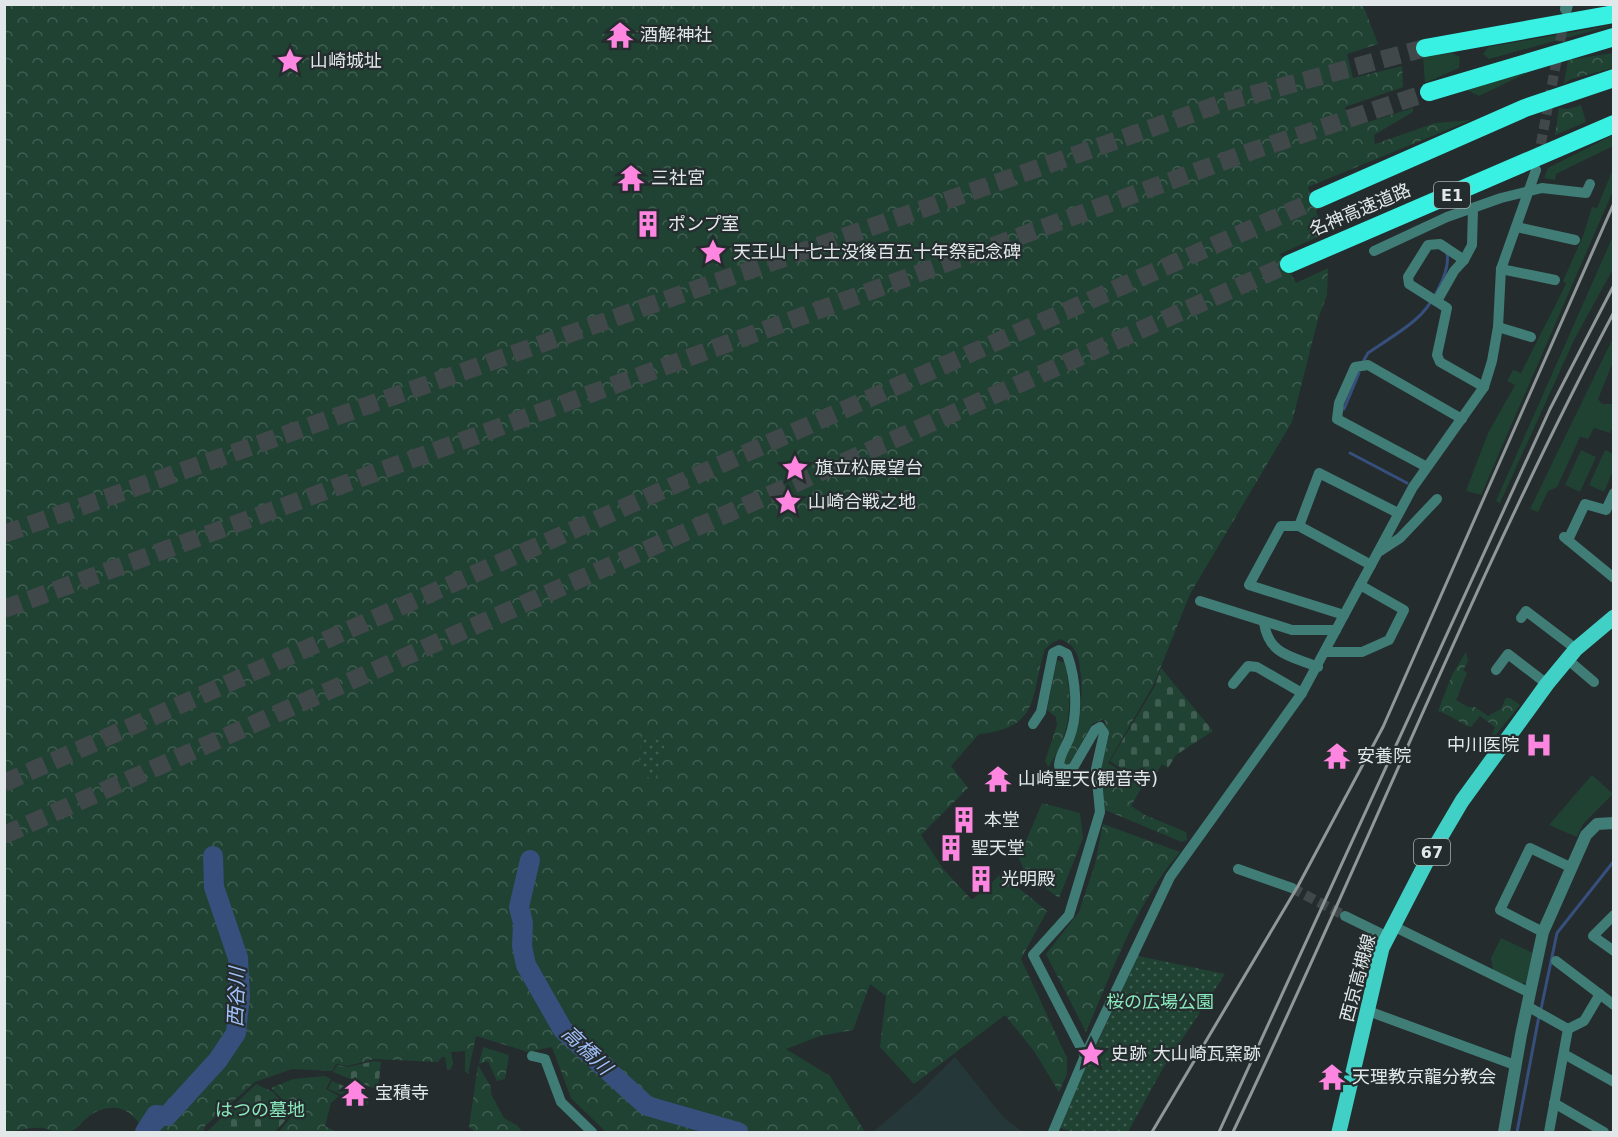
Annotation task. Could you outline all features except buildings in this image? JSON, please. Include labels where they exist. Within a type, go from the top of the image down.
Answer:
[{"type":"highway","points":[[1425,48],[1614,14]]},
{"type":"highway","points":[[1429,92],[1614,37]]},
{"type":"highway","name":"名神高速道路","points":[[1318,199],[1525,108],[1614,78]]},
{"type":"highway","name":"名神高速道路","points":[[1288,264],[1614,123]]},
{"type":"main road","name":"西京高槻線","points":[[1339,1132],[1379,959],[1390,931],[1458,807],[1547,684],[1572,654],[1614,617]]},
{"type":"street","points":[[1053,1132],[1085,1056],[1170,877],[1302,693],[1425,466],[1484,387],[1492,361],[1497,327],[1501,269],[1531,191],[1536,170]]},
{"type":"street","points":[[1374,251],[1447,217],[1473,210],[1501,198],[1542,188],[1586,193],[1590,184]]},
{"type":"street","points":[[1437,301],[1454,271],[1473,245],[1473,210]]},
{"type":"street","points":[[1517,227],[1575,240]]},
{"type":"street","points":[[1464,260],[1440,244],[1428,245],[1408,277],[1409,284],[1447,308],[1437,356],[1440,362],[1484,387]]},
{"type":"street","points":[[1501,269],[1555,280]]},
{"type":"street","points":[[1497,327],[1531,337]]},
{"type":"street","points":[[1425,466],[1337,419],[1339,403],[1355,367],[1368,365],[1462,419]]},
{"type":"street","points":[[1299,526],[1319,473],[1398,513]]},
{"type":"street","points":[[1614,493],[1606,510],[1585,504],[1566,539],[1614,578]]},
{"type":"street","points":[[1378,552],[1400,538],[1437,499]]},
{"type":"street","points":[[1344,615],[1249,585],[1281,526],[1299,526],[1371,565]]},
{"type":"street","points":[[1326,652],[1362,652],[1389,640],[1404,610],[1360,585]]},
{"type":"street","points":[[1200,601],[1292,630],[1336,630]]},
{"type":"street","points":[[1521,618],[1526,610],[1572,654],[1594,682]]},
{"type":"street","points":[[1264,623],[1266,636],[1273,646],[1318,667]]},
{"type":"street","points":[[1034,724],[1041,712],[1053,653],[1059,650],[1067,654],[1071,665],[1075,705],[1070,737],[1059,766],[1066,770],[1073,768],[1095,730],[1100,728],[1104,733],[1096,769],[1100,812],[1069,915],[1033,955],[1085,1056]]},
{"type":"street","points":[[1496,670],[1508,654],[1547,684]]},
{"type":"street","points":[[1233,684],[1248,666],[1257,667],[1302,693]]},
{"type":"street","points":[[1503,1132],[1515,1065],[1535,1011],[1530,993],[1543,932],[1588,830],[1598,825],[1614,823]]},
{"type":"street","points":[[1543,932],[1500,910],[1530,848],[1570,867]]},
{"type":"street","points":[[1238,869],[1292,888]]},
{"type":"street","points":[[1614,915],[1593,936],[1614,951]]},
{"type":"street","points":[[1345,916],[1390,931],[1530,993]]},
{"type":"street","points":[[1557,961],[1614,1005]]},
{"type":"street","points":[[1568,1029],[1584,1021],[1600,994]]},
{"type":"street","points":[[1368,1011],[1515,1065]]},
{"type":"street","points":[[1535,1011],[1568,1029]]},
{"type":"street","points":[[1549,1132],[1568,1029]]},
{"type":"street","points":[[1564,1054],[1614,1082]]},
{"type":"street","points":[[532,1056],[545,1059],[561,1102],[592,1132]]},
{"type":"street","points":[[1554,1103],[1604,1132]]},
{"type":"shaded area","points":[[955,1057],[1004,1118],[1023,1132],[873,1132],[921,1091]]},
{"type":"green space","points":[[5,5],[1363,5],[1378,44],[1347,54],[1353,78],[1402,66],[1403,87],[1345,107],[1352,127],[1413,108],[1413,112],[1374,135],[1375,144],[1435,123],[1471,120],[1308,187],[1324,234],[1280,254],[1296,283],[1328,268],[1327,295],[1318,319],[1292,422],[1190,594],[1154,684],[1108,763],[1143,785],[1131,806],[1145,815],[1186,832],[1187,840],[1182,842],[1105,810],[1100,769],[1109,736],[1104,719],[1092,724],[1068,766],[1062,764],[1078,722],[1082,690],[1077,654],[1067,642],[1061,639],[1045,649],[1034,695],[1023,717],[1013,725],[999,731],[979,734],[951,766],[968,788],[921,835],[944,870],[972,900],[1001,874],[1047,911],[1021,959],[1067,1058],[1067,1074],[1059,1092],[1034,1051],[1005,1015],[914,1084],[880,1047],[886,996],[870,984],[853,1030],[820,1036],[786,1049],[830,1076],[865,1132],[606,1132],[571,1098],[552,1047],[528,1052],[476,1036],[468,1074],[465,1071],[465,1051],[451,1052],[453,1064],[450,1070],[447,1070],[445,1057],[438,1062],[374,1059],[348,1066],[336,1064],[332,1071],[292,1069],[255,1082],[205,1126],[203,1132],[138,1132],[140,1125],[125,1110],[106,1108],[92,1114],[76,1129],[67,1133],[42,1128],[5,1132]]},
{"type":"green space","points":[[1613,25],[1489,59],[1483,54],[1488,47]]},
{"type":"green space","points":[[1452,53],[1460,57],[1459,68],[1425,83],[1423,57]]},
{"type":"green space","points":[[1613,53],[1613,68],[1571,79],[1564,84],[1568,60]]},
{"type":"green space","points":[[1539,67],[1479,96],[1467,90]]},
{"type":"green space","points":[[1581,105],[1586,122],[1555,135],[1559,108],[1568,109]]},
{"type":"green space","points":[[1613,135],[1613,146],[1556,174],[1555,180],[1544,178],[1548,168]]},
{"type":"green space","points":[[1613,169],[1613,191],[1481,495],[1466,491],[1488,433],[1515,385],[1507,381],[1513,370],[1521,373],[1566,284],[1563,281],[1583,236],[1592,207],[1597,208]]},
{"type":"green space","points":[[1613,236],[1613,269],[1574,340],[1500,503],[1496,501]]},
{"type":"green space","points":[[1613,338],[1613,362],[1598,399],[1602,404],[1613,404],[1613,426],[1610,433],[1594,428],[1588,439],[1580,437],[1557,487],[1548,491],[1538,512],[1530,509]]},
{"type":"green space","points":[[1581,450],[1596,457],[1580,492],[1565,485]]},
{"type":"green space","points":[[1605,450],[1613,454],[1613,471],[1604,492],[1589,485]]},
{"type":"green space","points":[[1466,652],[1468,661],[1463,670],[1467,673],[1456,700],[1468,707],[1475,707],[1488,716],[1501,709],[1506,698],[1520,705],[1494,737],[1492,735],[1495,727],[1480,716],[1471,727],[1438,711],[1452,675]]},
{"type":"green space","points":[[1057,660],[1065,663],[1068,677],[1068,717],[1061,743],[1048,767],[1045,761],[1057,725],[1056,717],[1047,710]]},
{"type":"green space","points":[[1161,668],[1213,731],[1176,755],[1168,768],[1162,764],[1151,782],[1142,783],[1110,761],[1155,686]]},
{"type":"green space","points":[[642,736],[666,740],[655,780],[648,777],[641,768],[639,756]]},
{"type":"green space","points":[[1592,775],[1613,794],[1583,824],[1577,837],[1549,825]]},
{"type":"green space","points":[[1042,803],[1080,813],[1083,838],[1059,898],[1025,873],[1019,858]]},
{"type":"green space","points":[[1103,824],[1180,852],[1164,872],[1138,915],[1086,1032],[1046,954],[1079,912],[1095,864]]},
{"type":"green space","points":[[1501,938],[1533,953],[1526,982],[1522,984],[1493,970],[1491,958]]},
{"type":"green space","name":"桜の広場公園","points":[[1138,956],[1225,974],[1162,1070],[1128,1132],[1074,1132],[1060,1128],[1072,1097]]},
{"type":"green space","points":[[483,1047],[509,1055],[505,1079],[497,1081],[488,1061],[479,1064]]},
{"type":"green space","points":[[374,1061],[381,1062],[378,1090],[333,1072],[337,1065],[348,1067]]},
{"type":"green space","points":[[478,1065],[491,1087],[491,1094],[504,1118],[518,1126],[522,1132],[475,1132],[469,1127]]},
{"type":"green space","points":[[325,1076],[331,1079],[326,1089],[339,1096],[331,1103],[325,1126],[337,1132],[279,1132],[295,1112],[271,1088],[293,1079]]},
{"type":"green space","points":[[332,1081],[370,1097],[367,1105],[328,1089]]},
{"type":"green space","name":"はつの墓地","points":[[256,1084],[273,1092],[291,1114],[275,1132],[207,1132]]},
{"type":"waterway","points":[[1364,360],[1368,353],[1410,324],[1427,307],[1443,280],[1447,253]]},
{"type":"waterway","points":[[1344,409],[1359,373]]},
{"type":"waterway","points":[[1350,453],[1407,483]]},
{"type":"waterway","name":"西谷川","points":[[145,1132],[156,1115],[167,1116],[218,1060],[236,1033],[240,996],[238,958],[214,887],[213,856]]},
{"type":"waterway","name":"高橋川","points":[[530,860],[519,907],[523,923],[522,946],[526,965],[563,1030],[647,1106],[738,1132]]},
{"type":"waterway","points":[[1541,1009],[1557,933],[1614,861]]},
{"type":"waterway","points":[[1517,1132],[1539,1016]]},
{"type":"waterway","name":"西谷川","points":[[157,1132],[165,1123],[167,1116]]},
{"type":"tunnel","points":[[1538,159],[1564,21]]},
{"type":"tunnel","points":[[4,534],[1225,102],[1425,48]]},
{"type":"tunnel","points":[[4,609],[1252,151],[1429,92]]},
{"type":"tunnel","points":[[4,783],[1318,199]]},
{"type":"tunnel","points":[[4,835],[1289,264]]},
{"type":"tunnel","points":[[1292,888],[1345,916]]},
{"type":"railway","points":[[1152,1132],[1298,886],[1383,727],[1614,203]]},
{"type":"railway","points":[[1219,1132],[1550,409],[1614,285]]},
{"type":"railway","points":[[1233,1132],[1513,515],[1614,312]]},
{"type":"place","name":"酒解神社","points":[[620,35]]},
{"type":"place","name":"山崎城址","points":[[290,61]]},
{"type":"place","name":"三社宮","points":[[631,178]]},
{"type":"place","name":"ポンプ室","points":[[648,224]]},
{"type":"place","name":"天王山十七士没後百五十年祭記念碑","points":[[713,252]]},
{"type":"place","name":"旗立松展望台","points":[[795,468]]},
{"type":"place","name":"山崎合戦之地","points":[[788,502]]},
{"type":"place","name":"中川医院","points":[[1539,745]]},
{"type":"place","name":"安養院","points":[[1337,756]]},
{"type":"place","name":"山崎聖天(観音寺)","points":[[998,779]]},
{"type":"place","name":"本堂","points":[[964,820]]},
{"type":"place","name":"聖天堂","points":[[951,848]]},
{"type":"place","name":"光明殿","points":[[981,879]]},
{"type":"place","name":"史跡 大山崎瓦窯跡","points":[[1091,1054]]},
{"type":"place","name":"天理教京龍分教会","points":[[1332,1077]]},
{"type":"place","name":"宝積寺","points":[[355,1093]]}]
